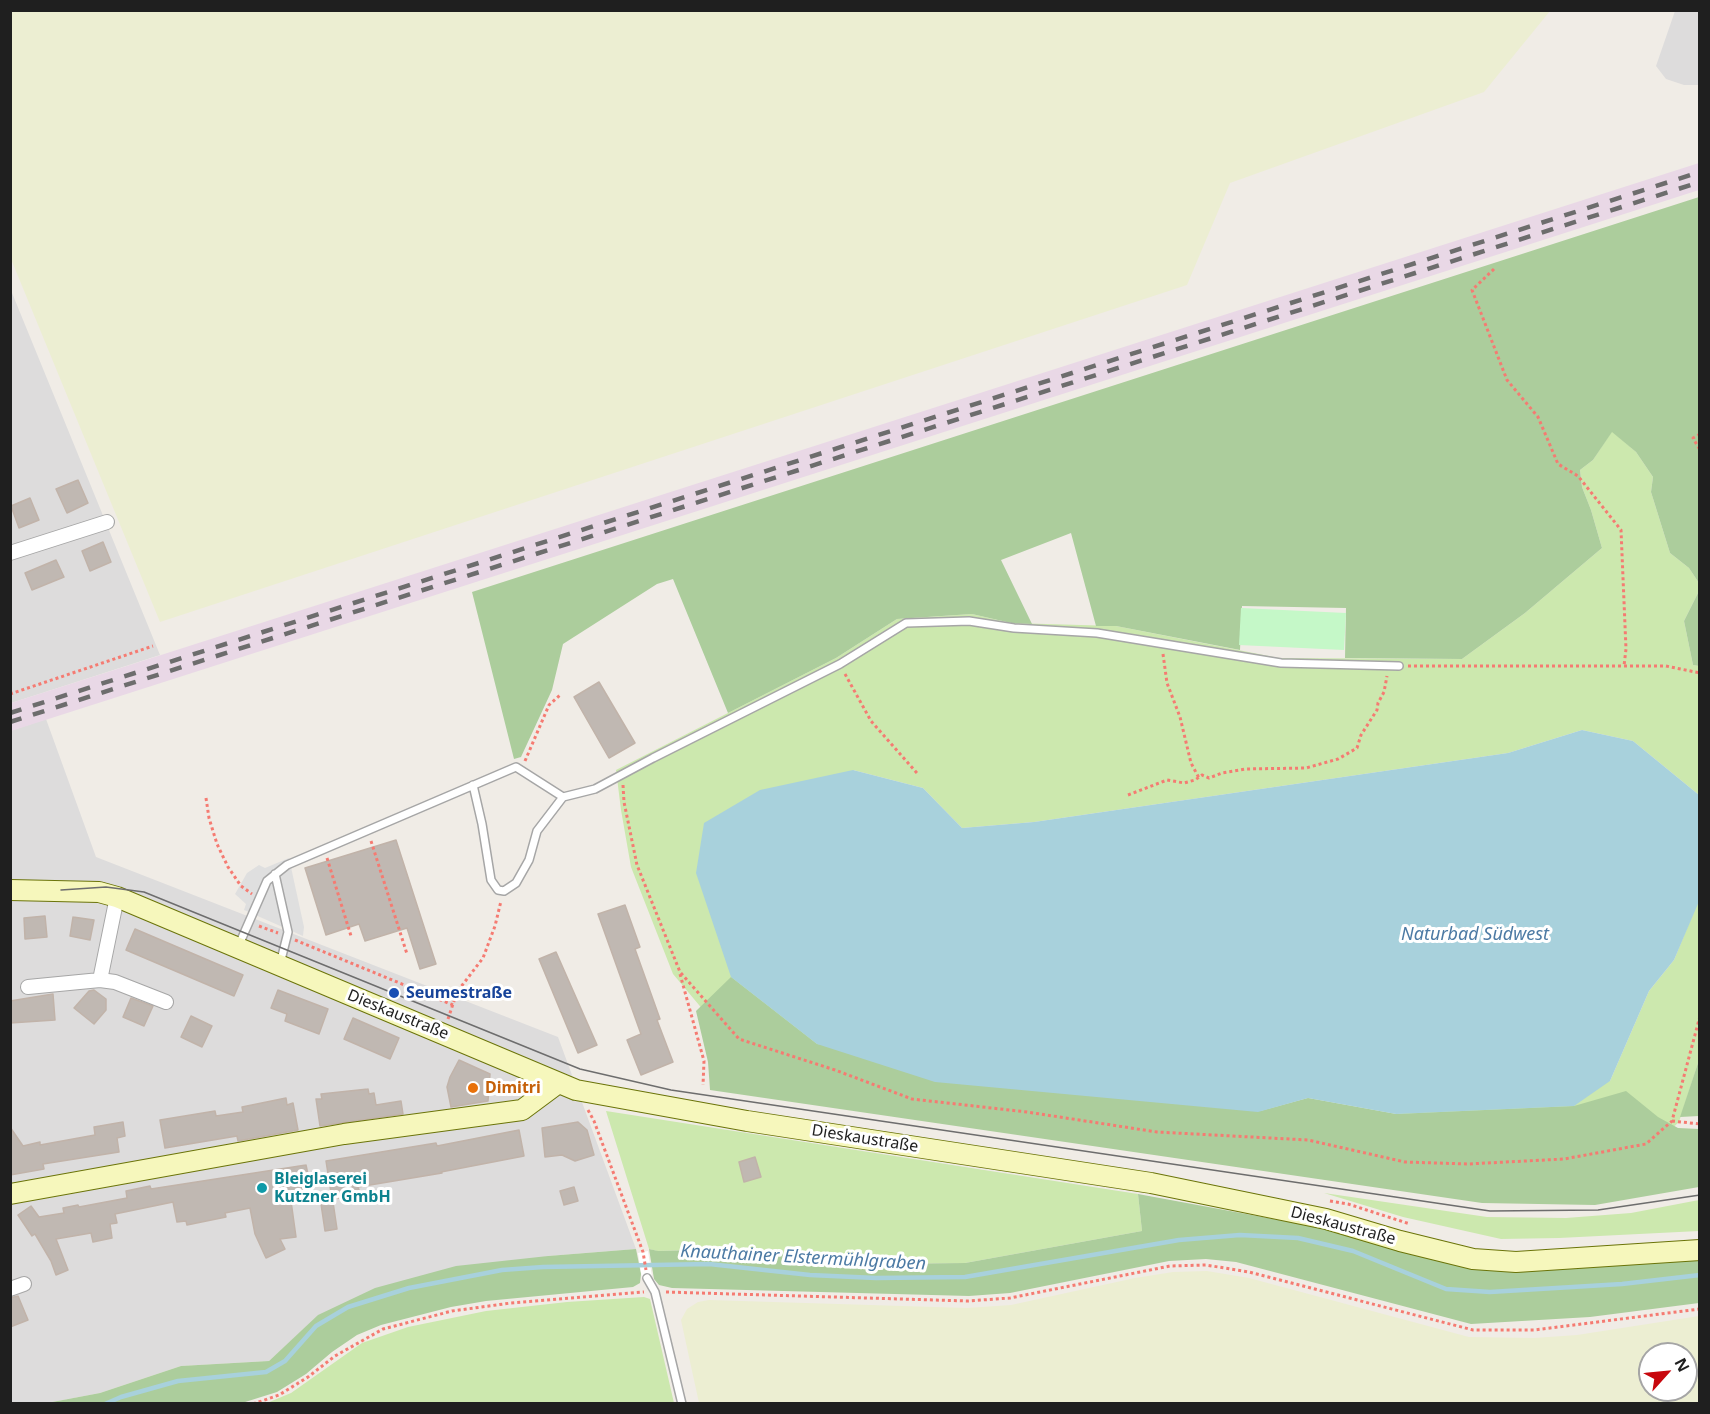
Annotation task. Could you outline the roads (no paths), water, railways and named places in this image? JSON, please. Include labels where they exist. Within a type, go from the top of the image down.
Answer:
[{"type":"main road","name":"Dieskaustraße","points":[[10,890],[99,892],[117,897],[442,1032],[557,1084],[576,1090],[747,1121],[1151,1182],[1326,1219],[1473,1259],[1516,1262],[1700,1250]]},
{"type":"main road","points":[[10,1194],[344,1134],[522,1110],[557,1084]]},
{"type":"street","points":[[10,553],[106,522]]},
{"type":"street","points":[[100,980],[117,897]]},
{"type":"street","points":[[28,987],[100,980],[115,982],[166,1002]]},
{"type":"street","points":[[10,1289],[24,1284]]},
{"type":"lane","points":[[473,785],[491,880],[498,890],[504,891],[516,883],[529,860],[537,831],[563,797],[595,789],[840,664],[906,623],[969,621],[1014,628],[1097,633],[1281,663],[1399,666]]},
{"type":"lane","points":[[237,948],[267,881],[287,865],[516,767],[563,797]]},
{"type":"lane","points":[[276,874],[288,932],[279,966]]},
{"type":"lane","points":[[647,1278],[655,1292],[682,1404]]},
{"type":"water","name":"Naturbad Südwest","points":[[1582,730],[1633,741],[1699,795],[1700,899],[1674,960],[1649,991],[1610,1081],[1574,1106],[1396,1114],[1308,1098],[1258,1112],[935,1082],[817,1044],[731,977],[696,873],[704,823],[760,790],[853,770],[923,788],[962,828],[1034,822],[1508,753]]},
{"type":"waterway","name":"Knauthainer Elstermühlgraben","points":[[105,1404],[121,1397],[178,1381],[266,1372],[285,1361],[316,1326],[348,1307],[409,1288],[502,1270],[543,1267],[709,1264],[810,1275],[876,1278],[965,1277],[1179,1240],[1240,1235],[1298,1238],[1353,1251],[1446,1289],[1490,1292],[1622,1284],[1700,1275]]},
{"type":"tram line","points":[[61,890],[106,887],[144,892],[580,1069],[671,1090],[1490,1211],[1598,1210],[1700,1195]]},
{"type":"railway","points":[[10,713],[1700,172]]},
{"type":"railway","points":[[10,722],[1700,182]]},
{"type":"place","name":"Seumestraße","points":[[394,993]]},
{"type":"place","name":"Dimitri","points":[[473,1088]]},
{"type":"place","name":"Bleiglaserei Kutzner GmbH","points":[[262,1188]]}]
